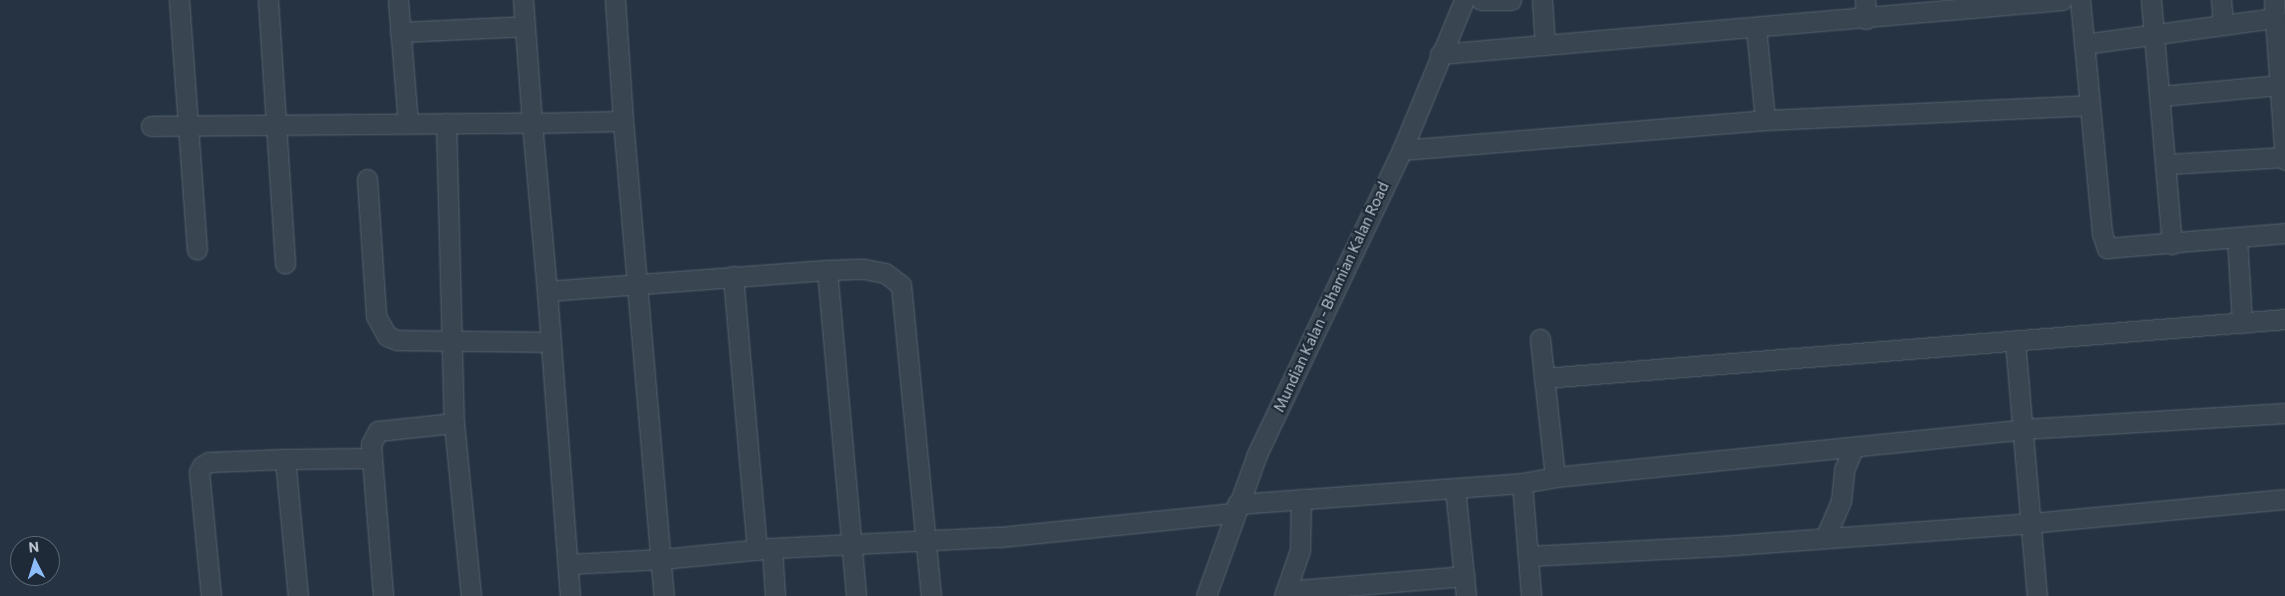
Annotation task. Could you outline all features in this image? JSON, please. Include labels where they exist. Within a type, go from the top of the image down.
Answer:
[{"type":"street","points":[[179,0],[198,249]]},
{"type":"street","points":[[268,0],[285,263]]},
{"type":"street","points":[[398,0],[408,124]]},
{"type":"street","points":[[523,0],[570,596]]},
{"type":"street","points":[[615,0],[664,596]]},
{"type":"street","name":"Mundian Kalan - Bhamian Kalan Road","points":[[1206,596],[1236,508],[1306,346],[1402,150],[1440,54],[1464,0]]},
{"type":"street","points":[[1481,0],[1511,0]]},
{"type":"street","points":[[1542,0],[1545,45]]},
{"type":"street","points":[[1440,54],[1756,28],[1866,9],[2062,0]]},
{"type":"street","points":[[2080,0],[2104,242],[2108,248],[2114,250],[2285,233]]},
{"type":"street","points":[[2151,0],[2168,164],[2172,244]]},
{"type":"street","points":[[2221,0],[2223,25]]},
{"type":"street","points":[[2084,44],[2223,25],[2274,9],[2285,160]]},
{"type":"street","points":[[400,32],[525,26]]},
{"type":"street","points":[[1756,28],[1765,120]]},
{"type":"street","points":[[2161,96],[2280,85]]},
{"type":"street","points":[[1402,150],[1765,120],[2090,106]]},
{"type":"street","points":[[150,126],[276,123],[408,124],[624,121]]},
{"type":"street","points":[[446,123],[454,424],[471,596]]},
{"type":"street","points":[[2168,164],[2285,157]]},
{"type":"street","points":[[367,179],[376,316],[379,327],[387,336],[397,340],[551,342]]},
{"type":"street","points":[[2237,238],[2242,322]]},
{"type":"street","points":[[546,291],[733,276],[864,269],[885,273],[901,285],[905,301],[931,596]]},
{"type":"street","points":[[828,270],[856,596]]},
{"type":"street","points":[[733,276],[764,549],[775,596]]},
{"type":"street","points":[[1544,378],[2285,319]]},
{"type":"street","points":[[1540,339],[1555,477]]},
{"type":"street","points":[[2015,341],[2037,596]]},
{"type":"street","points":[[568,564],[662,560],[764,549],[926,543],[1301,499],[1522,483],[1555,477],[2024,429],[2285,413]]},
{"type":"street","points":[[383,596],[371,444],[378,431],[454,424]]},
{"type":"street","points":[[1825,538],[1841,501],[1844,470],[1854,447]]},
{"type":"street","points":[[211,596],[200,472],[202,466],[209,462],[285,458],[372,458]]},
{"type":"street","points":[[285,458],[298,596]]},
{"type":"street","points":[[1522,483],[1531,596]]},
{"type":"street","points":[[1455,488],[1466,596]]},
{"type":"street","points":[[1301,499],[1300,550],[1285,593],[1464,576]]},
{"type":"street","points":[[1528,556],[2031,523],[2285,499]]}]
